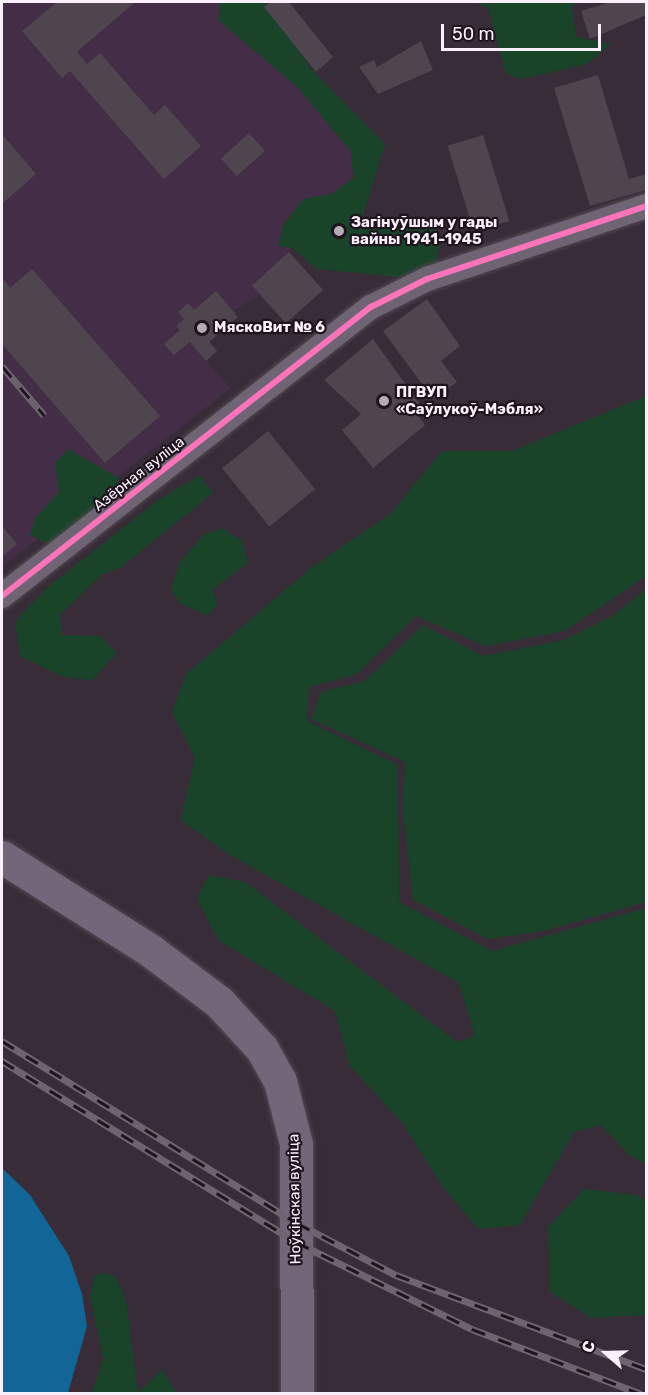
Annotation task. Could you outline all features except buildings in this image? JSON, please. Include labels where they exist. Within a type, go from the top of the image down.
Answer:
[{"type":"main road","name":"Ноўкінская вуліца","points":[[2,857],[151,951],[219,1002],[261,1048],[280,1081],[296,1144],[297,1394]]},
{"type":"street","name":"Азёрная вуліца","points":[[2,596],[371,308],[427,279],[646,206]]},
{"type":"shaded area","points":[[2,2],[251,2],[366,167],[289,252],[323,290],[285,323],[260,295],[234,310],[238,317],[210,341],[217,351],[206,361],[231,388],[2,567]]},
{"type":"green space","points":[[220,2],[265,2],[310,68],[385,144],[362,219],[384,228],[402,221],[431,224],[441,238],[436,262],[398,277],[317,269],[292,248],[278,246],[283,225],[303,199],[331,194],[353,178],[351,152],[298,88],[218,20]]},
{"type":"green space","points":[[474,2],[579,2],[572,7],[576,37],[611,44],[587,64],[521,79],[506,74],[488,8]]},
{"type":"green space","points":[[646,396],[646,576],[565,631],[486,646],[416,616],[357,674],[309,687],[307,721],[398,765],[399,902],[492,951],[646,908],[646,1164],[629,1155],[601,1125],[574,1132],[520,1225],[478,1229],[442,1186],[403,1124],[350,1066],[335,1011],[218,940],[197,899],[209,875],[245,882],[457,1042],[475,1036],[459,983],[230,855],[181,820],[195,758],[172,712],[186,674],[311,568],[391,513],[442,451],[512,451]]},
{"type":"green space","points":[[68,449],[119,478],[114,492],[50,545],[30,535],[35,518],[59,492],[55,463]]},
{"type":"green space","points":[[200,475],[213,493],[120,568],[102,574],[60,615],[62,635],[100,636],[117,653],[92,680],[63,677],[20,656],[15,621],[49,586],[158,500]]},
{"type":"green space","points":[[222,528],[242,541],[248,563],[212,590],[218,605],[207,615],[180,604],[171,589],[180,562],[203,535]]},
{"type":"green space","points":[[646,589],[646,902],[544,931],[488,939],[413,900],[403,811],[405,762],[311,719],[321,692],[365,681],[423,625],[483,656],[564,640],[614,615]]},
{"type":"green space","points":[[584,1189],[637,1195],[646,1201],[646,1315],[591,1318],[550,1292],[548,1227]]},
{"type":"green space","points":[[101,1273],[115,1276],[126,1300],[138,1393],[92,1393],[103,1359],[90,1295],[95,1276]]},
{"type":"green space","points":[[162,1370],[177,1393],[138,1393]]},
{"type":"water","points":[[2,1168],[30,1195],[69,1256],[82,1294],[87,1326],[68,1393],[2,1393]]},
{"type":"railway","points":[[2,366],[44,415]]},
{"type":"railway","points":[[2,1041],[297,1223],[396,1275],[646,1369]]},
{"type":"railway","points":[[2,1061],[296,1242],[472,1329],[641,1394]]},
{"type":"cycle path","points":[[2,596],[371,307],[427,279],[646,206]]},
{"type":"place","name":"Загінуўшым у гады вайны 1941-1945","points":[[339,231]]},
{"type":"place","name":"МяскоВит № 6","points":[[202,328]]},
{"type":"place","name":"ПГВУП «Саўлукоў-Мэбля»","points":[[384,401]]}]
